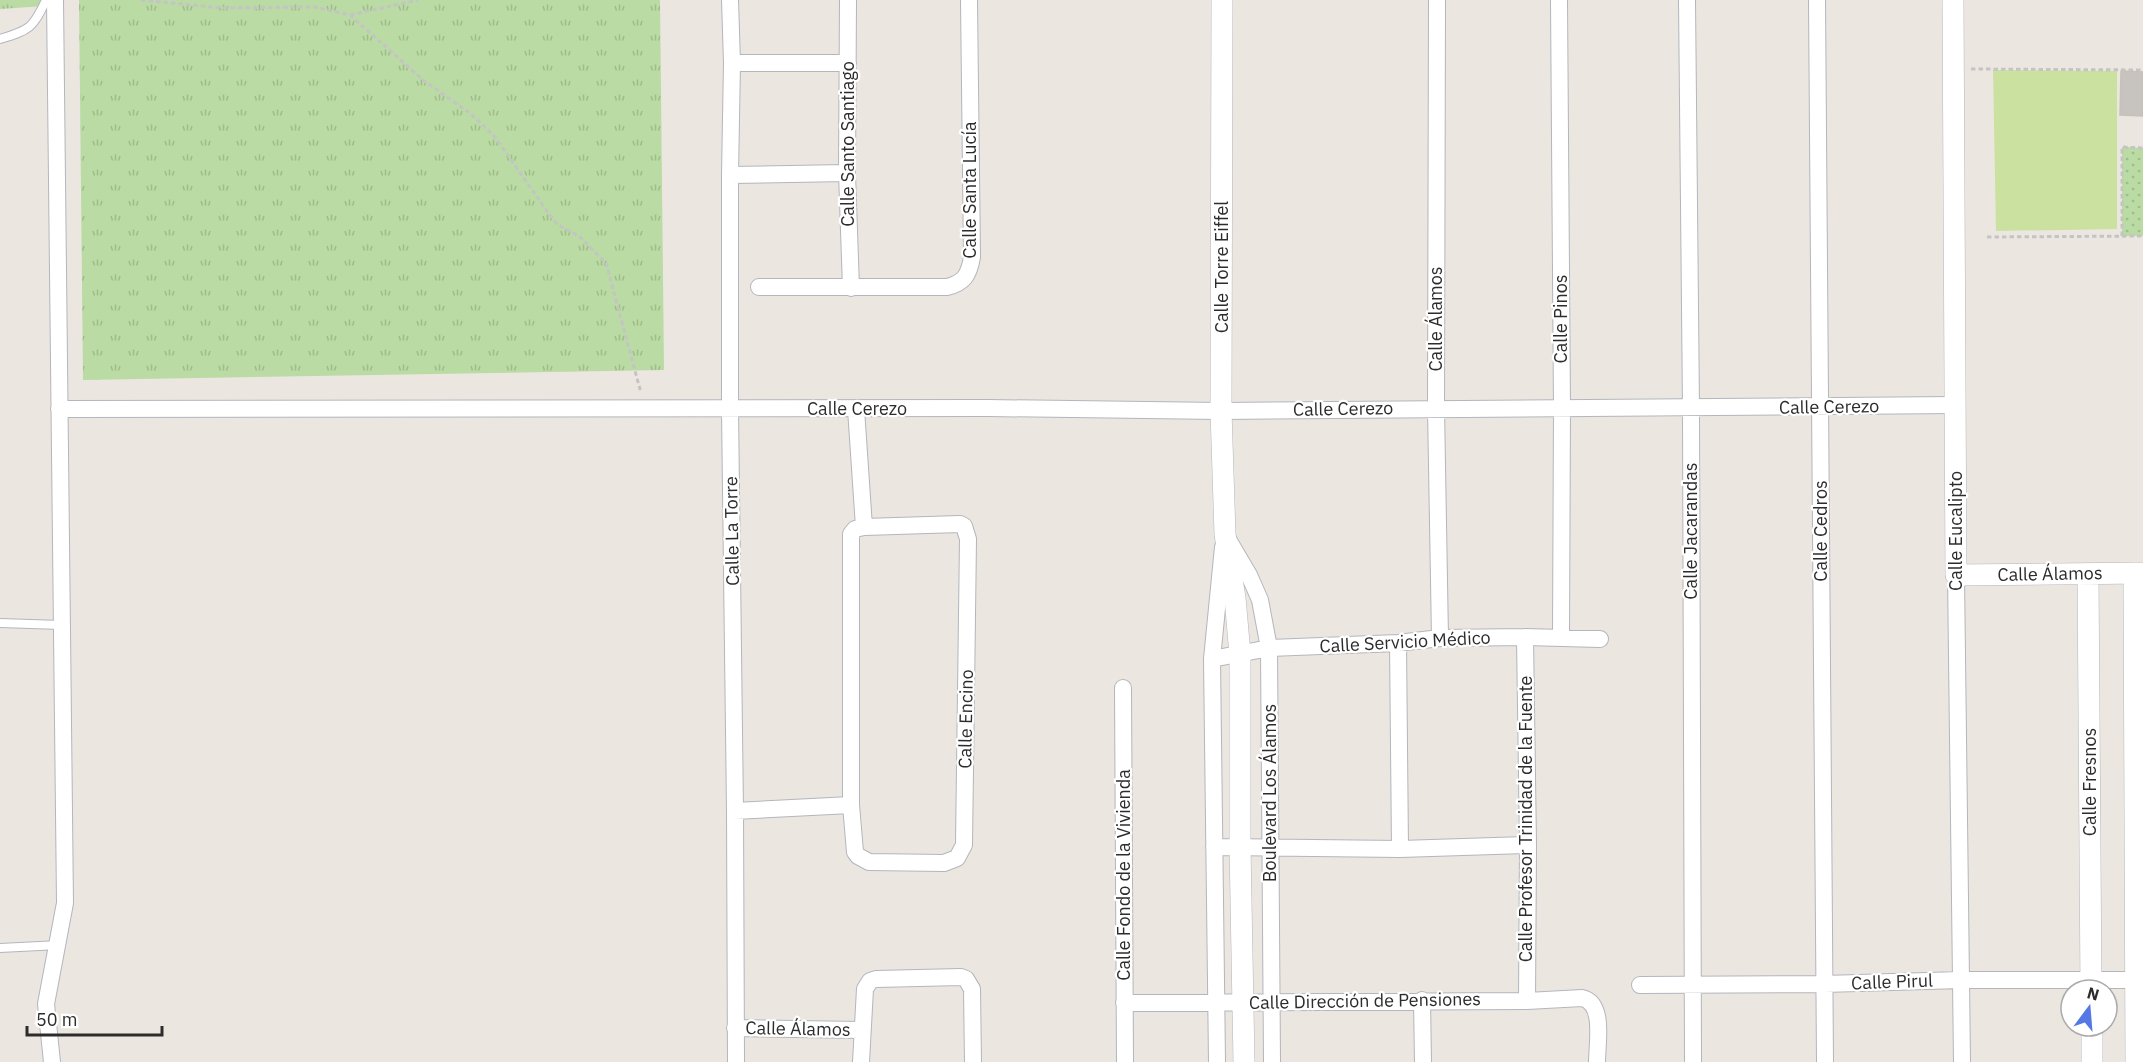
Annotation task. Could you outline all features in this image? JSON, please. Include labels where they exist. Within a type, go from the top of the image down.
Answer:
[{"type":"street","points":[[52,1062],[46,1004],[65,903],[55,0]]},
{"type":"street","name":"Calle La Torre","points":[[730,0],[732,63],[730,409],[736,1062]]},
{"type":"street","name":"Calle Santo Santiago","points":[[848,0],[847,173],[851,288]]},
{"type":"street","name":"Calle Santa Lucía","points":[[759,287],[947,287],[962,282],[970,270],[972,246],[969,0]]},
{"type":"street","name":"Calle Torre Eiffel","points":[[1222,0],[1221,411],[1225,534]]},
{"type":"street","name":"Calle Álamos","points":[[1437,0],[1436,408],[1440,638]]},
{"type":"street","name":"Calle Pinos","points":[[1559,0],[1561,638]]},
{"type":"street","name":"Calle Jacarandas","points":[[1687,0],[1693,1062]]},
{"type":"street","name":"Calle Cedros","points":[[1817,0],[1825,1062]]},
{"type":"street","name":"Calle Eucalipto","points":[[1953,0],[1956,575],[1962,1062]]},
{"type":"street","points":[[732,63],[848,63]]},
{"type":"street","points":[[730,175],[847,173]]},
{"type":"street","name":"Calle Cerezo","points":[[59,409],[856,410],[988,408],[1221,411],[1956,405]]},
{"type":"street","points":[[856,410],[864,527]]},
{"type":"street","name":"Calle Encino","points":[[960,524],[967,531],[964,845],[957,858],[944,863],[864,860],[855,852],[851,805],[851,537],[855,529],[864,527],[960,524]]},
{"type":"street","points":[[1217,1062],[1212,659],[1217,592],[1225,534]]},
{"type":"street","name":"Boulevard Los Álamos","points":[[1225,534],[1249,575],[1260,600],[1269,648],[1272,1062]]},
{"type":"street","name":"Boulevard Los Álamos","points":[[1225,534],[1235,598],[1240,654],[1240,846],[1244,1062]]},
{"type":"street","points":[[2136,1062],[2139,981],[2139,573]]},
{"type":"street","name":"Calle Álamos","points":[[1956,575],[2139,573]]},
{"type":"street","name":"Calle Fresnos","points":[[2088,574],[2091,978]]},
{"type":"street","name":"Calle Profesor Trinidad de la Fuente","points":[[1525,637],[1528,845],[1527,1000]]},
{"type":"street","name":"Calle Servicio Médico","points":[[1212,659],[1269,648],[1398,643],[1440,638],[1600,639]]},
{"type":"street","points":[[1398,643],[1400,849]]},
{"type":"street","name":"Calle Fondo de la Vivienda","points":[[1123,688],[1125,1062]]},
{"type":"street","points":[[735,811],[851,805]]},
{"type":"street","points":[[1214,847],[1400,849],[1528,845]]},
{"type":"street","name":"Calle Álamos","points":[[861,1062],[865,989],[872,979],[961,978],[966,979],[972,989],[973,1062]]},
{"type":"street","name":"Calle Pirul","points":[[1640,985],[1824,984],[1961,980],[2059,984]]},
{"type":"street","name":"Calle Pirul","points":[[2119,983],[2139,981]]},
{"type":"street","name":"Calle Dirección de Pensiones","points":[[1124,1003],[1582,998],[1593,1003],[1597,1014],[1598,1062]]},
{"type":"street","points":[[1422,1000],[1423,1062]]},
{"type":"street","name":"Calle Álamos","points":[[735,1028],[861,1030]]},
{"type":"street","points":[[2092,1038],[2092,1062]]},
{"type":"lane","points":[[0,39],[19,33],[36,22],[46,0]]},
{"type":"lane","points":[[0,623],[61,625]]},
{"type":"lane","points":[[0,948],[58,945]]},
{"type":"path","points":[[141,0],[222,8],[314,7],[350,15],[418,0]]},
{"type":"path","points":[[350,15],[423,80],[447,96],[487,129],[558,225],[579,236],[606,263],[645,409]]},
{"type":"path","points":[[1954,69],[2143,70]]},
{"type":"path","points":[[2122,236],[2122,147],[2143,148]]},
{"type":"path","points":[[1987,237],[2143,236]]},
{"type":"green space","points":[[0,0],[44,0],[45,6],[0,9]]},
{"type":"green space","points":[[79,0],[660,0],[664,370],[83,380]]},
{"type":"green space","points":[[1993,70],[2117,71],[2117,229],[1996,231]]},
{"type":"green space","points":[[2122,147],[2143,148],[2143,236],[2122,236]]},
{"type":"building","points":[[2121,71],[2143,72],[2143,116],[2120,115]]}]
